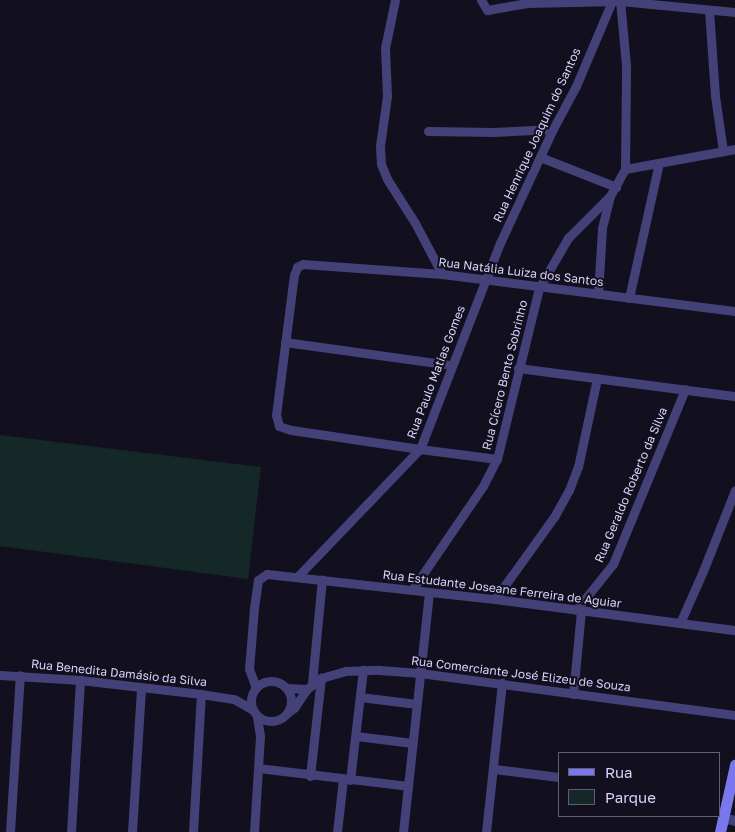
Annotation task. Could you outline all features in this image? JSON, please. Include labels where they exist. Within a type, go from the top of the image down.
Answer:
[{"type":"main road","points":[[720,832],[729,819],[723,798],[735,765]]},
{"type":"street","points":[[395,0],[385,48],[387,96],[380,146],[381,164],[387,179],[415,223],[442,274]]},
{"type":"street","points":[[481,0],[487,10],[527,3],[618,0],[735,12]]},
{"type":"street","points":[[598,294],[602,228],[610,196],[625,169],[626,65],[618,0]]},
{"type":"street","name":"Rua Henrique Joaquim do Santos","points":[[485,280],[540,157],[618,0]]},
{"type":"street","points":[[709,10],[714,96],[723,151]]},
{"type":"street","points":[[428,131],[493,132],[554,129]]},
{"type":"street","points":[[625,169],[735,149]]},
{"type":"street","points":[[540,157],[616,187]]},
{"type":"street","points":[[629,298],[659,163]]},
{"type":"street","name":"Rua Cícero Bento Sobrinho","points":[[412,590],[483,486],[498,459],[518,368],[539,288],[568,238],[610,196]]},
{"type":"street","name":"Rua Natália Luiza dos Santos","points":[[285,342],[294,275],[297,267],[303,264],[442,274],[539,288],[735,311]]},
{"type":"street","name":"Rua Paulo Matias Gomes","points":[[298,576],[420,449],[485,280]]},
{"type":"street","points":[[451,365],[285,342],[276,416],[279,426],[291,430],[498,459]]},
{"type":"street","points":[[518,368],[735,396]]},
{"type":"street","points":[[495,599],[554,517],[570,490],[578,467],[597,378]]},
{"type":"street","name":"Rua Geraldo Roberto da Silva","points":[[579,611],[613,564],[685,389]]},
{"type":"street","points":[[680,623],[735,490]]},
{"type":"street","name":"Rua Estudante Joseane Ferreira de Aguiar","points":[[255,690],[249,669],[254,608],[258,580],[267,574],[495,599],[735,630]]},
{"type":"street","points":[[310,776],[313,683],[322,579]]},
{"type":"street","points":[[403,832],[429,592]]},
{"type":"street","points":[[573,694],[579,611]]},
{"type":"street","points":[[337,832],[356,736],[363,670]]},
{"type":"street","name":"Rua Comerciante José Elizeu de Souza","points":[[287,688],[313,683],[340,672],[363,670],[420,673],[735,715]]},
{"type":"street","name":"Rua Benedita Damásio da Silva","points":[[0,675],[80,680],[201,694],[234,699],[255,713]]},
{"type":"street","points":[[10,832],[20,675]]},
{"type":"street","points":[[71,832],[80,680]]},
{"type":"street","points":[[254,832],[260,736],[251,704],[255,690],[264,682],[274,681],[287,688],[291,701],[287,713]]},
{"type":"street","points":[[260,736],[276,720],[298,703],[313,683]]},
{"type":"street","points":[[486,832],[502,683]]},
{"type":"street","points":[[132,832],[141,687]]},
{"type":"street","name":"Rua Benedita Damásio da Silva","points":[[234,699],[255,690]]},
{"type":"street","points":[[193,832],[201,694]]},
{"type":"street","points":[[360,697],[417,704]]},
{"type":"street","points":[[255,713],[262,720],[276,720]]},
{"type":"street","points":[[356,736],[413,743]]},
{"type":"street","points":[[258,768],[310,776],[408,786]]},
{"type":"street","points":[[494,769],[558,777]]},
{"type":"green space","points":[[0,435],[261,467],[248,579],[0,546]]}]
